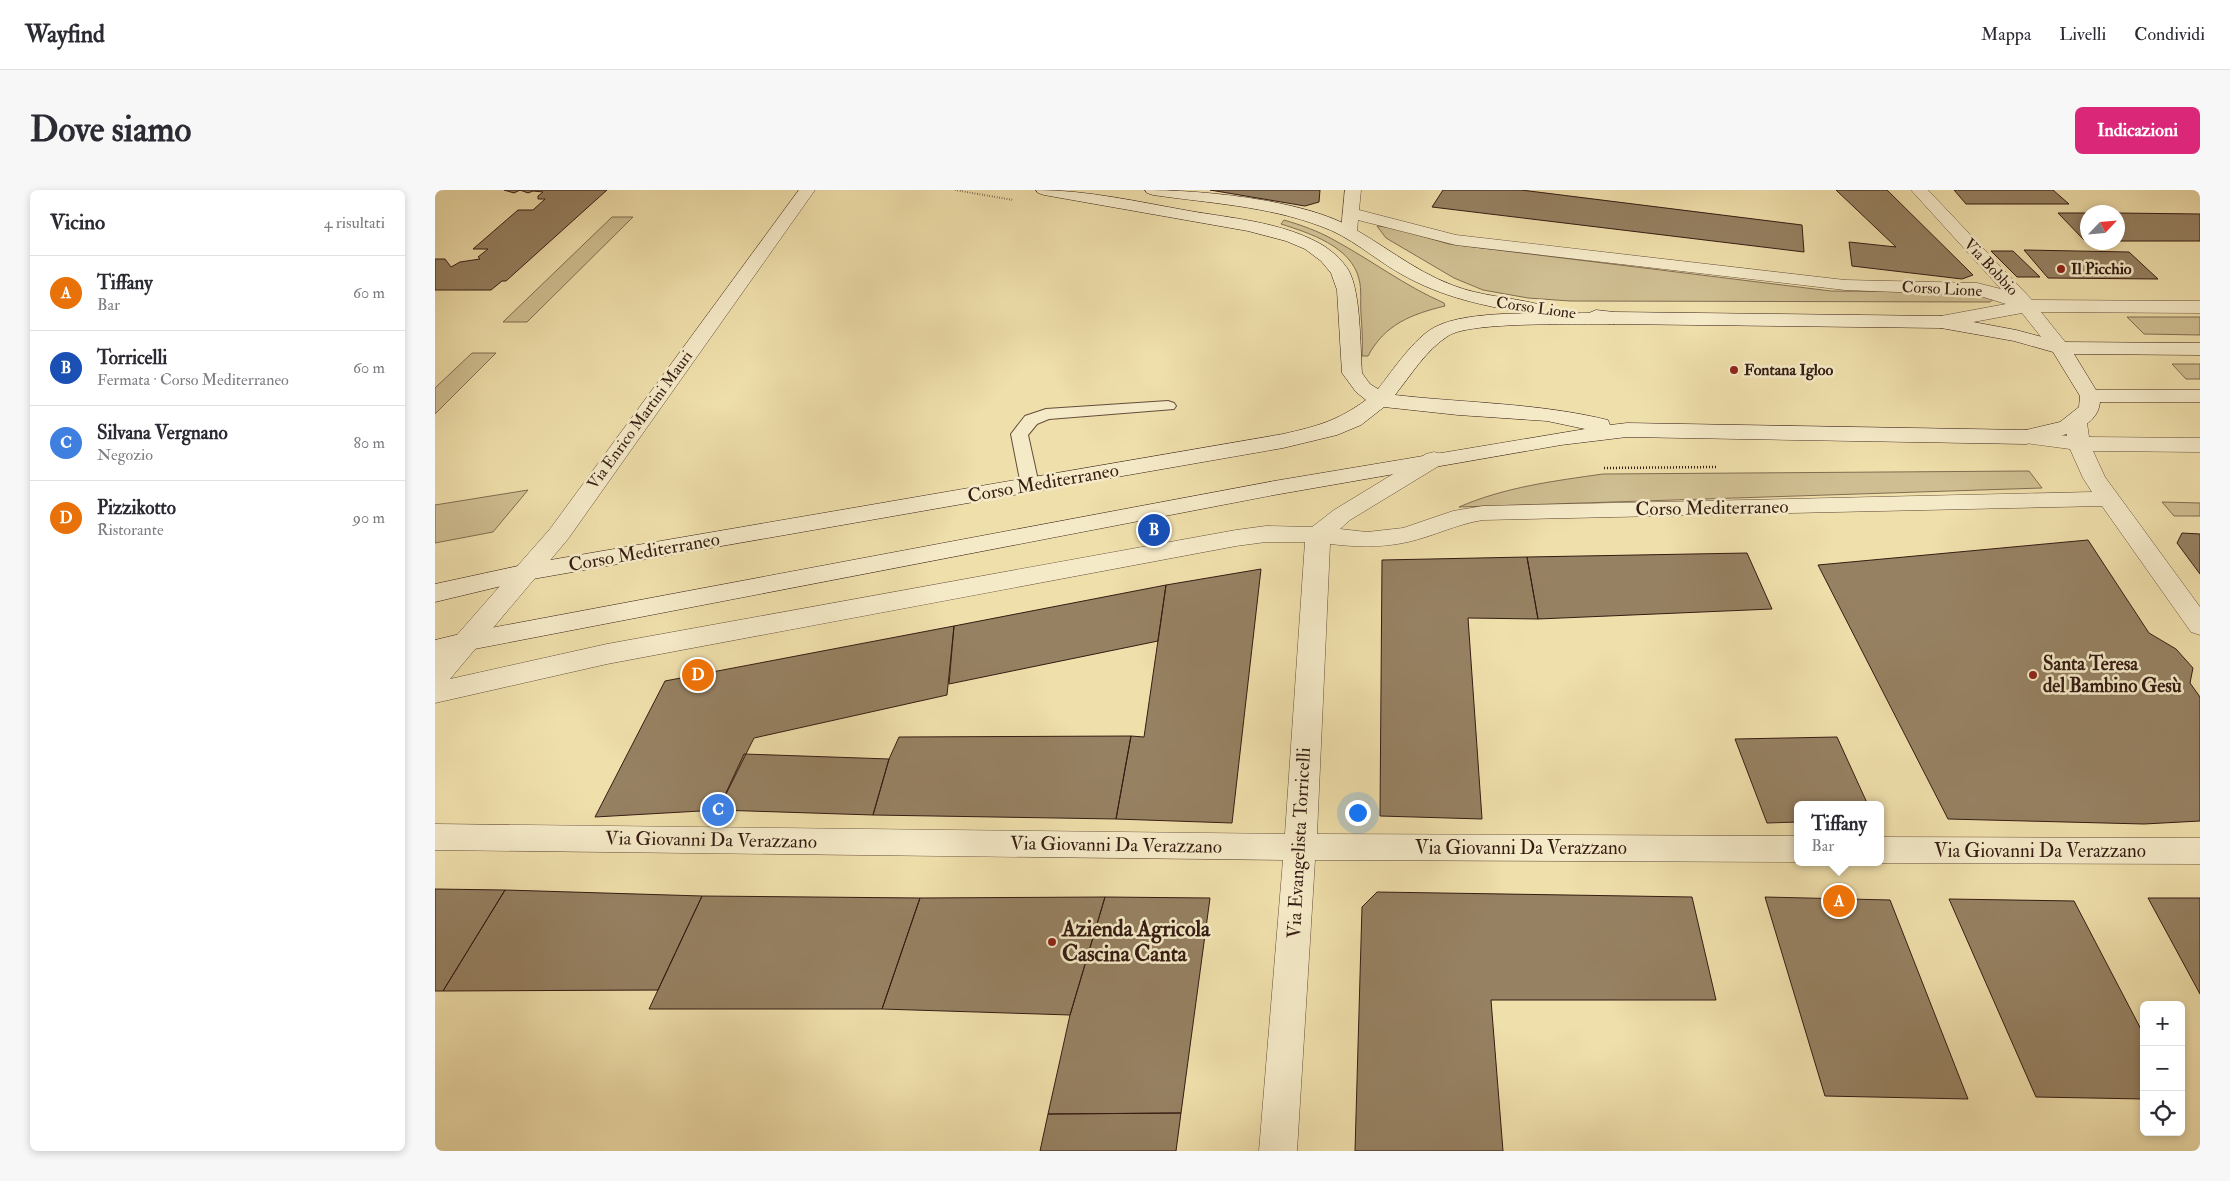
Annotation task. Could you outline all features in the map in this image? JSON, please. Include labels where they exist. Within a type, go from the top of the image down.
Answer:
[{"type":"street","name":"Via Enrico Martini Mauri","points":[[435,678],[464,642],[559,534],[807,190]]},
{"type":"street","points":[[1044,190],[1249,226],[1292,237],[1311,245],[1327,257],[1340,272],[1346,290],[1352,373],[1363,388],[1380,400],[1458,409],[1547,415],[1627,430]]},
{"type":"street","name":"Corso Lione","points":[[1153,190],[1296,214],[1327,223],[1349,232],[1432,284],[1482,300],[1614,318],[1941,322],[2015,336],[2060,348]]},
{"type":"street","points":[[1349,232],[1353,190]]},
{"type":"street","name":"Via Bobbio","points":[[1919,190],[2027,306],[2060,348],[2090,396]]},
{"type":"street","name":"Corso Lione","points":[[1351,213],[1457,240],[1845,285],[1977,289],[1992,292],[2027,306]]},
{"type":"street","name":"Corso Lione","points":[[1941,322],[2027,306],[2200,307]]},
{"type":"street","name":"Corso Mediterraneo","points":[[435,594],[527,572],[1283,441],[1329,430],[1353,420],[1380,400],[1422,348],[1442,331],[1472,322],[1614,318]]},
{"type":"street","points":[[2060,348],[2200,349]]},
{"type":"street","points":[[2200,396],[2090,396],[2089,409],[2078,433],[2094,478],[2200,626]]},
{"type":"street","points":[[435,650],[464,642],[1274,488],[1561,438],[1627,430],[2026,437],[2078,433],[2200,445]]},
{"type":"street","points":[[1319,535],[1342,515],[1434,459]]},
{"type":"street","name":"Corso Mediterraneo","points":[[435,693],[607,654],[1093,563],[1266,534],[1319,535],[1367,540],[1406,536],[1461,516],[1483,513],[2109,499]]},
{"type":"street","name":"Via Evangelista Torricelli","points":[[1278,1151],[1319,535]]},
{"type":"street","name":"Via Giovanni Da Verazzano","points":[[435,837],[1299,847],[1794,849]]},
{"type":"street","name":"Via Giovanni Da Verazzano","points":[[1884,850],[2200,851]]},
{"type":"lane","points":[[1030,485],[1019,434],[1031,420],[1046,414],[1168,406]]},
{"type":"shaded area","points":[[612,217],[633,217],[527,322],[503,322]]},
{"type":"shaded area","points":[[1284,220],[1309,228],[1328,237],[1416,289],[1444,303],[1445,306],[1411,317],[1391,328],[1375,345],[1368,356],[1362,356],[1360,288],[1355,268],[1338,249],[1316,237],[1281,224]]},
{"type":"shaded area","points":[[1377,226],[1394,228],[1449,244],[1831,291],[1958,292],[1995,298],[1990,302],[1570,301],[1528,298],[1483,290],[1454,278],[1386,238]]},
{"type":"shaded area","points":[[2127,317],[2200,317],[2200,335],[2144,334]]},
{"type":"shaded area","points":[[472,353],[496,353],[435,414],[435,388]]},
{"type":"shaded area","points":[[2172,364],[2200,364],[2200,379],[2186,379]]},
{"type":"shaded area","points":[[2029,471],[2042,488],[1459,507],[1494,494],[1548,482],[1603,474]]},
{"type":"shaded area","points":[[528,490],[493,532],[435,543],[435,505]]},
{"type":"shaded area","points":[[2162,502],[2200,503],[2200,516],[2174,516]]},
{"type":"building","points":[[504,190],[520,190],[514,193]]},
{"type":"building","points":[[520,190],[607,190],[506,281],[502,281],[491,290],[435,290],[435,259],[445,259],[451,267],[460,262],[480,259],[478,257],[488,249],[473,249],[518,210],[533,210],[545,199],[538,199],[538,196],[543,192],[533,191],[528,193]]},
{"type":"building","points":[[1210,190],[1320,190],[1319,202],[1305,206]]},
{"type":"building","points":[[1443,190],[1521,190],[1802,225],[1804,252],[1432,207]]},
{"type":"building","points":[[1836,190],[1887,190],[1973,275],[1962,279],[1852,266],[1849,242],[1896,247]]},
{"type":"building","points":[[1954,190],[2053,190],[2069,204],[1966,204]]},
{"type":"building","points":[[2058,213],[2080,213],[2080,236]]},
{"type":"building","points":[[2125,213],[2200,214],[2200,241],[2125,241]]},
{"type":"building","points":[[2024,250],[2129,252],[2158,279],[2048,278]]},
{"type":"building","points":[[1991,251],[2013,251],[2040,277],[2017,277]]},
{"type":"building","points":[[2182,533],[2200,534],[2200,574],[2177,543]]},
{"type":"building","name":"Santa Teresa del Bambino Gesù","points":[[2088,540],[2149,633],[2176,649],[2193,668],[2190,683],[2200,697],[2200,821],[2144,824],[1948,819],[1818,565]]},
{"type":"building","points":[[1747,553],[1772,609],[1538,619],[1527,557]]},
{"type":"building","points":[[1527,557],[1538,619],[1468,618],[1482,819],[1380,816],[1382,560]]},
{"type":"building","points":[[1261,569],[1232,823],[1116,819],[1131,736],[1144,737],[1166,585]]},
{"type":"building","points":[[1166,585],[1158,641],[949,684],[954,626]]},
{"type":"building","points":[[954,626],[947,695],[754,738],[718,810],[595,817],[665,681]]},
{"type":"building","points":[[1131,736],[1116,819],[873,815],[889,759],[899,737]]},
{"type":"building","points":[[1837,737],[1866,801],[1794,801],[1794,822],[1767,823],[1735,739]]},
{"type":"building","points":[[744,754],[889,759],[873,815],[718,810]]},
{"type":"building","points":[[435,889],[505,890],[443,991],[435,991]]},
{"type":"building","points":[[505,890],[702,896],[658,990],[443,991]]},
{"type":"building","points":[[1377,892],[1692,897],[1716,1000],[1491,1000],[1503,1151],[1355,1151],[1362,907]]},
{"type":"building","points":[[702,896],[920,898],[882,1009],[649,1009]]},
{"type":"building","points":[[1105,897],[1210,898],[1181,1113],[1048,1114],[1070,1015]]},
{"type":"building","points":[[1105,897],[1070,1015],[882,1009],[920,898]]},
{"type":"building","points":[[1765,897],[1890,900],[1968,1099],[1825,1096]]},
{"type":"building","points":[[2148,898],[2200,898],[2200,994]]},
{"type":"building","points":[[1949,899],[2074,901],[2140,1027],[2140,1099],[2036,1097]]},
{"type":"building","points":[[1181,1113],[1176,1151],[1040,1151],[1048,1114]]},
{"type":"place","name":"Il Picchio","points":[[2061,269]]},
{"type":"place","name":"Fontana Igloo","points":[[1734,370]]},
{"type":"place","name":"Torricelli","points":[[1154,530]]},
{"type":"place","name":"Pizzikotto","points":[[698,675]]},
{"type":"place","name":"Santa Teresa del Bambino Gesù","points":[[2033,675]]},
{"type":"place","name":"Silvana Vergnano","points":[[718,810]]},
{"type":"place","name":"Tiffany","points":[[1839,901]]},
{"type":"place","name":"Azienda Agricola Cascina Canta","points":[[1052,942]]}]
